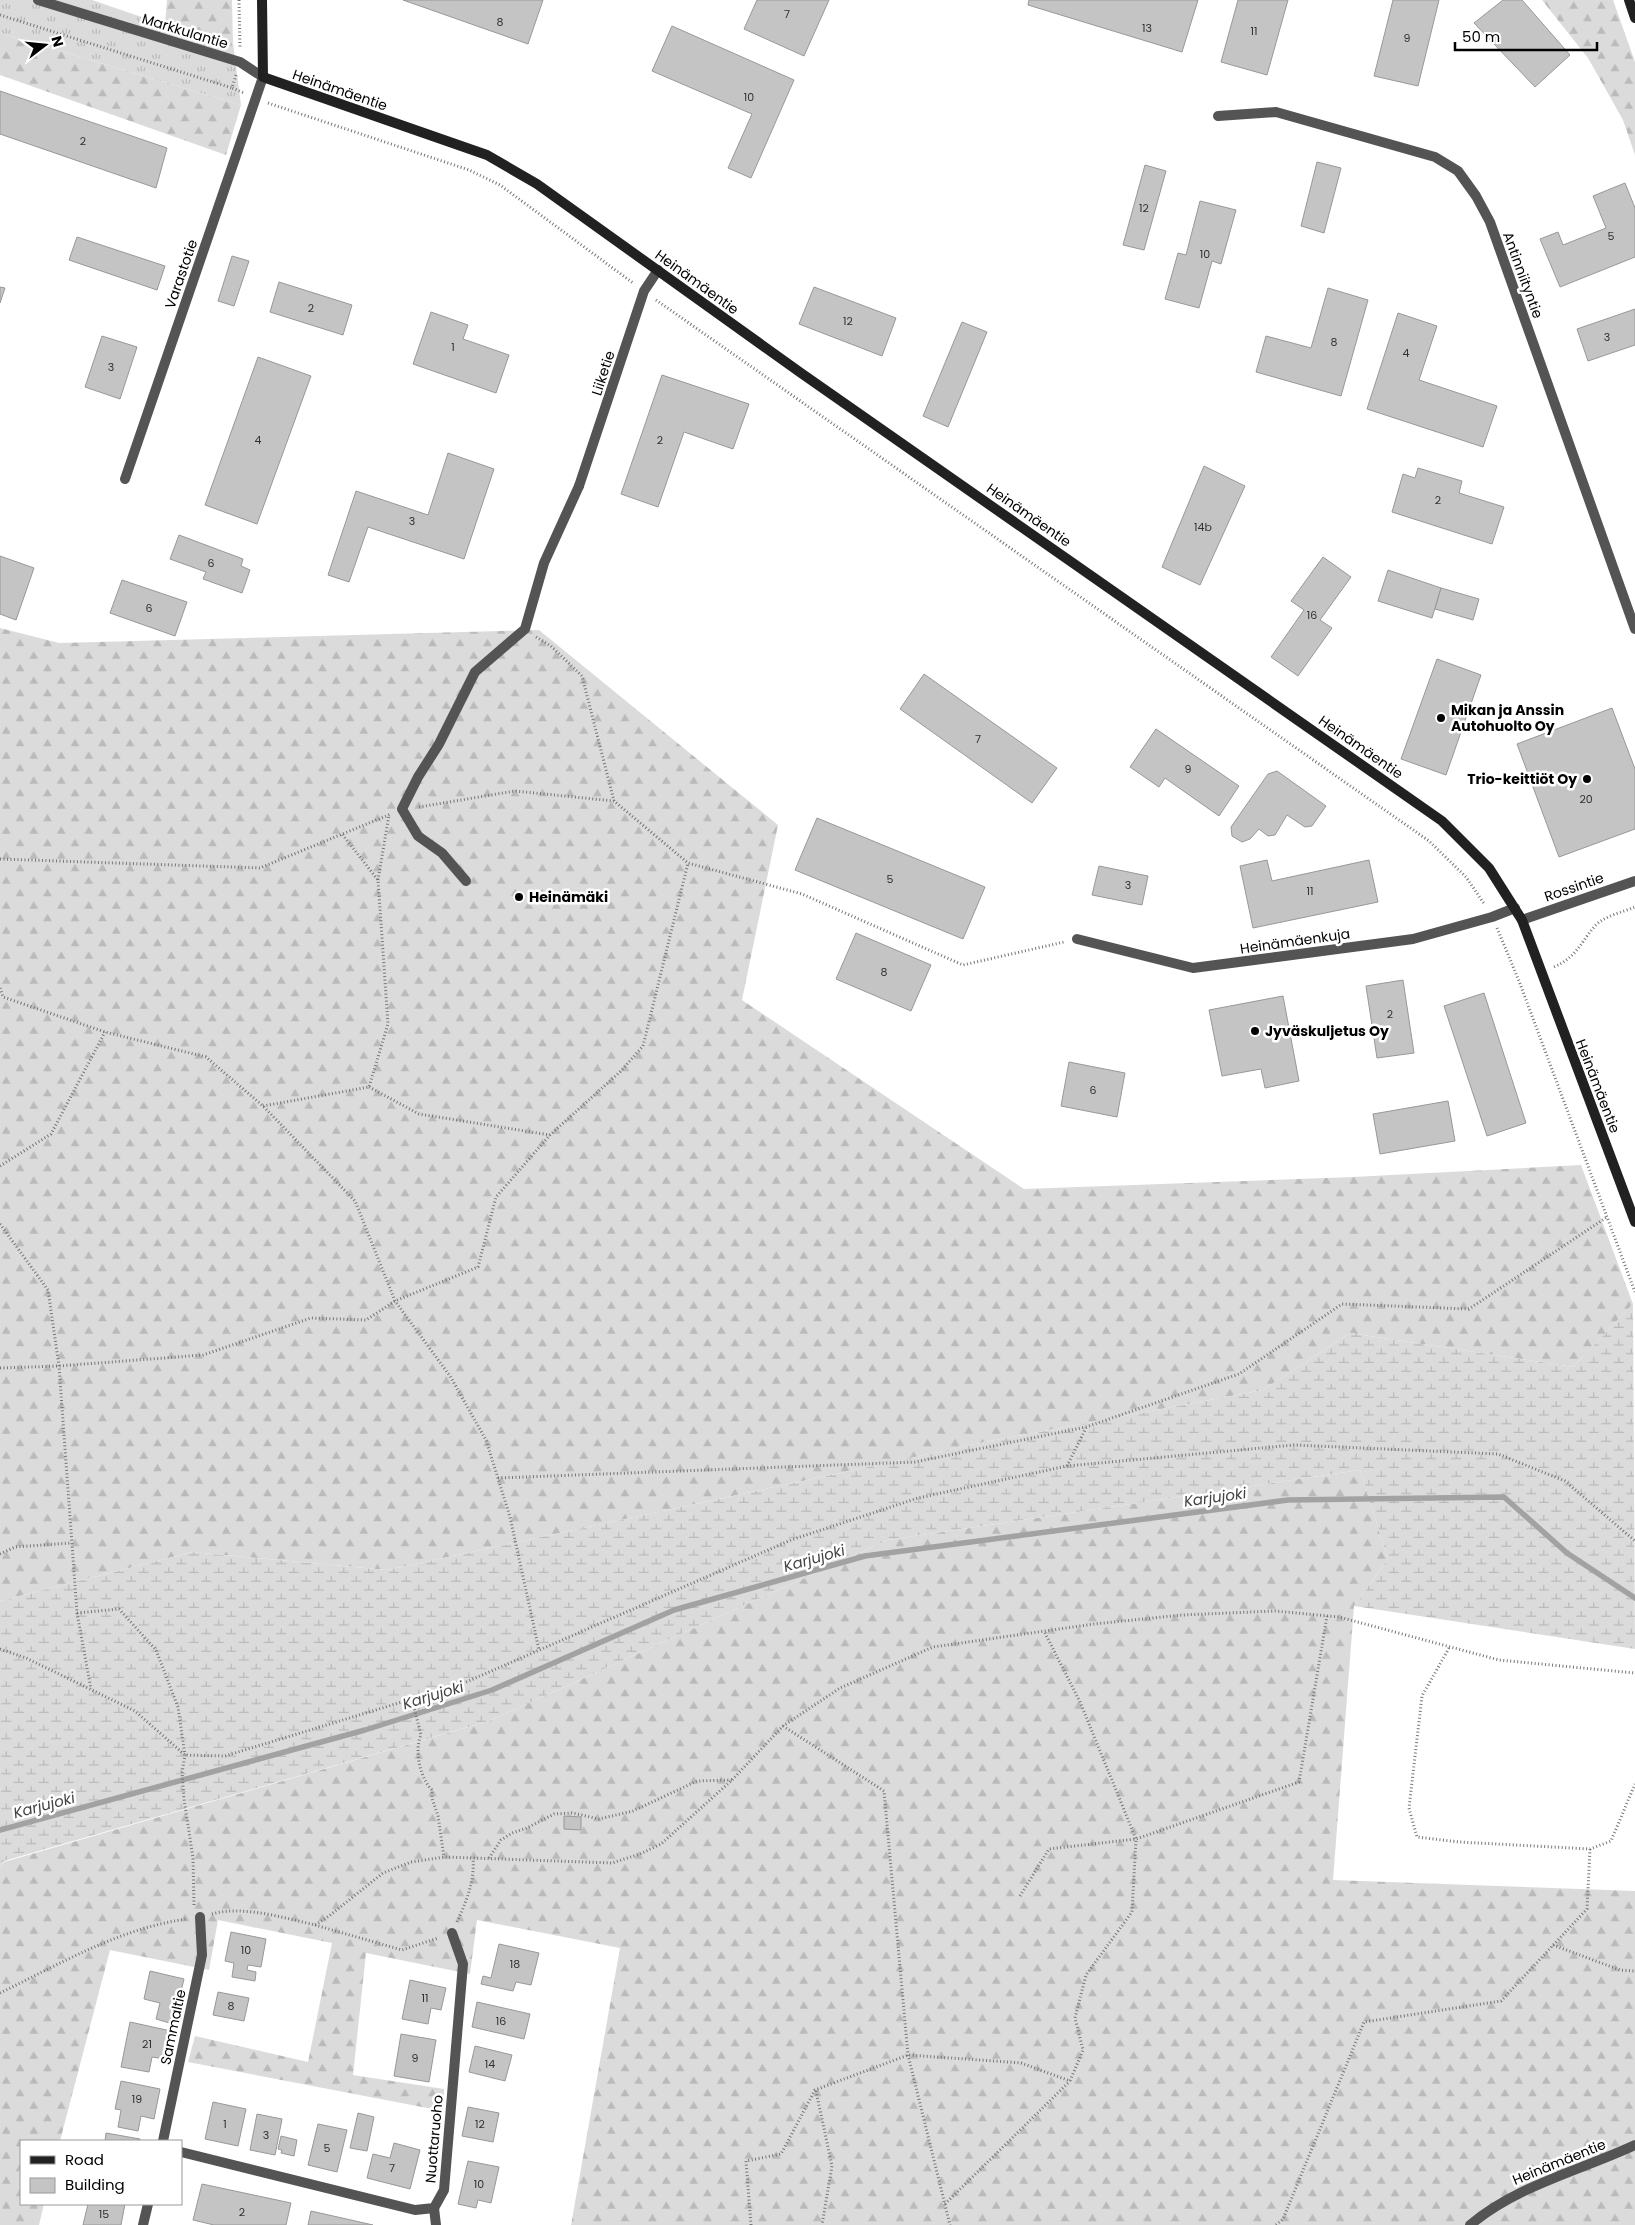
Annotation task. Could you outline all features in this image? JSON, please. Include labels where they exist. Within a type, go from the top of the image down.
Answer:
[{"type":"street","name":"Markkulantie","points":[[38,0],[240,62],[263,77]]},
{"type":"street","points":[[262,0],[263,77]]},
{"type":"street","points":[[1629,0],[1635,18]]},
{"type":"street","name":"Varastotie","points":[[125,479],[263,77]]},
{"type":"street","name":"Heinämäentie","points":[[263,77],[487,155],[537,184],[1442,822],[1489,868],[1522,920],[1635,1222]]},
{"type":"street","name":"Antinniityntie","points":[[1218,116],[1276,112],[1435,157],[1458,171],[1476,196],[1490,222],[1635,629]]},
{"type":"street","name":"Liiketie","points":[[525,629],[544,564],[579,486],[644,291],[658,270]]},
{"type":"street","points":[[466,881],[442,853],[418,836],[402,809],[418,777],[439,744],[475,672],[525,629]]},
{"type":"street","name":"Rossintie","points":[[1522,920],[1635,881]]},
{"type":"street","name":"Heinämäenkuja","points":[[1077,939],[1193,968],[1413,939],[1492,917],[1515,908]]},
{"type":"street","name":"Sammaltie","points":[[163,2140],[202,1955],[197,1918]]},
{"type":"street","name":"Nuottaruoho","points":[[434,2208],[444,2190],[463,1964],[452,1933]]},
{"type":"street","name":"Heinämäentie","points":[[1470,2225],[1513,2195],[1635,2145]]},
{"type":"street","points":[[182,2152],[415,2210],[434,2208],[436,2225]]},
{"type":"street","points":[[143,2225],[148,2205]]},
{"type":"path","points":[[232,88],[240,62],[239,0]]},
{"type":"path","points":[[0,15],[232,88],[256,99],[469,170],[500,185],[644,291],[1429,840],[1466,877],[1492,917],[1519,981],[1635,1292]]},
{"type":"path","points":[[525,629],[551,646],[582,676],[614,801]]},
{"type":"path","points":[[0,859],[260,868],[402,809],[514,791],[614,801],[688,863],[802,894],[963,965],[1077,939]]},
{"type":"path","points":[[369,1087],[388,1024],[378,880],[389,815]]},
{"type":"path","points":[[342,834],[378,880]]},
{"type":"path","points":[[0,1368],[59,1366],[203,1355],[311,1318],[366,1320],[395,1301],[478,1267],[496,1197],[550,1135],[621,1071],[643,1046],[688,863]]},
{"type":"path","points":[[1519,981],[1563,963],[1577,952],[1596,924],[1635,907]]},
{"type":"path","points":[[0,988],[3,997],[105,1032],[206,1057],[263,1106],[355,1201],[395,1301],[455,1384],[486,1440],[510,1517],[539,1650]]},
{"type":"path","points":[[0,1166],[51,1134],[105,1032]]},
{"type":"path","points":[[263,1106],[369,1087],[419,1114],[550,1135]]},
{"type":"path","points":[[498,1478],[915,1462],[1086,1427],[1239,1374],[1342,1304],[1469,1309],[1608,1217]]},
{"type":"path","points":[[0,1224],[48,1290],[59,1366],[77,1613],[91,1690]]},
{"type":"path","points":[[1067,1466],[1086,1427]]},
{"type":"path","points":[[0,1649],[26,1658],[135,1711],[185,1755],[225,1756],[464,1683],[791,1540],[918,1498],[1067,1466],[1294,1445],[1498,1454],[1565,1481],[1635,1541]]},
{"type":"path","points":[[0,1554],[15,1547],[71,1543]]},
{"type":"path","points":[[77,1613],[119,1609],[156,1650],[178,1707],[185,1755],[182,1773],[193,1858],[197,1918]]},
{"type":"path","points":[[315,1925],[383,1873],[411,1862],[444,1858],[488,1858],[612,1863],[640,1854],[661,1844],[732,1780],[784,1726],[840,1688],[933,1648],[1094,1624],[1201,1614],[1275,1611],[1327,1616],[1370,1625],[1498,1660],[1635,1673]]},
{"type":"path","points":[[1020,1896],[1050,1849],[1136,1839],[1298,1782],[1327,1616]]},
{"type":"path","points":[[944,2204],[1070,2081],[1083,2050],[1075,2018],[1086,1975],[1132,1912],[1136,1839],[1080,1702],[1044,1631]]},
{"type":"path","points":[[1449,1648],[1422,1696],[1409,1808],[1417,1837],[1459,1842],[1590,1849],[1610,1841],[1635,1784]]},
{"type":"path","points":[[412,1699],[421,1735],[417,1744],[424,1782],[432,1790],[444,1858]]},
{"type":"path","points":[[784,1726],[884,1791],[908,2055],[950,2225]]},
{"type":"path","points":[[488,1858],[506,1836],[554,1814],[572,1813],[599,1818],[633,1812],[697,1781],[732,1780]]},
{"type":"path","points":[[1276,2225],[1283,2219],[1364,2022],[1501,2001],[1587,1909],[1590,1849]]},
{"type":"path","points":[[0,1993],[108,1940],[160,1922],[197,1918],[222,1911],[275,1915],[402,1950],[452,1933],[468,1898],[474,1870],[473,1858]]},
{"type":"path","points":[[1553,1945],[1620,1970],[1635,1971]]},
{"type":"path","points":[[751,2225],[746,2161],[781,2154],[816,2090],[908,2055],[1021,2063],[1070,2081]]},
{"type":"path","points":[[816,2090],[832,2166],[822,2225]]},
{"type":"green space","points":[[0,0],[92,0],[165,25],[233,43],[241,105],[0,33]]},
{"type":"green space","points":[[167,0],[232,0],[233,43],[165,25]]},
{"type":"green space","points":[[1542,0],[1613,0],[1635,62],[1635,155],[1623,120],[1588,58]]},
{"type":"green space","points":[[0,33],[241,105],[226,155],[0,75]]},
{"type":"green space","points":[[0,628],[59,643],[539,630],[778,825],[742,1000],[1024,1189],[1353,1177],[1581,1165],[1633,1304],[1573,1367],[1350,1333],[1263,1390],[990,1441],[387,1570],[192,1552],[0,1601]]},
{"type":"green space","points":[[1633,1304],[1635,1649],[1354,1606],[1388,1559],[1360,1470],[888,1540],[489,1721],[4,1861],[0,1867],[0,1601],[192,1552],[387,1570],[990,1441],[1263,1390],[1350,1333],[1573,1367]]},
{"type":"green space","points":[[1360,1470],[1388,1559],[1354,1606],[1333,1880],[1635,1891],[1635,2225],[571,2225],[620,1948],[477,1920],[470,1974],[366,1953],[353,2075],[444,2089],[443,2111],[188,2062],[195,2036],[308,2062],[332,1943],[218,1920],[209,1970],[110,1950],[60,2140],[20,2140],[20,2205],[44,2205],[39,2225],[0,2225],[0,1867],[4,1862],[489,1721],[888,1540]]},
{"type":"building","points":[[403,0],[543,0],[528,44]]},
{"type":"building","points":[[757,0],[829,0],[804,56],[744,29]]},
{"type":"building","points":[[1029,0],[1198,0],[1182,52],[1028,5]]},
{"type":"building","points":[[1238,0],[1288,0],[1267,75],[1221,62]]},
{"type":"building","points":[[1393,0],[1439,0],[1418,86],[1374,76]]},
{"type":"building","points":[[1503,0],[1522,0],[1570,55],[1535,87],[1474,23]]},
{"type":"building","points":[[672,26],[794,80],[751,178],[728,168],[752,114],[652,71]]},
{"type":"building","points":[[0,91],[167,148],[156,188],[0,134]]},
{"type":"building","points":[[1317,162],[1341,168],[1324,233],[1301,226]]},
{"type":"building","points":[[1145,165],[1166,171],[1144,250],[1123,245]]},
{"type":"building","points":[[1625,183],[1635,208],[1635,257],[1560,287],[1540,239],[1558,232],[1563,245],[1606,228],[1593,196]]},
{"type":"building","points":[[1200,201],[1236,210],[1221,264],[1212,261],[1199,308],[1165,299],[1178,253],[1186,255]]},
{"type":"building","points":[[77,237],[165,266],[157,290],[69,260]]},
{"type":"building","points":[[232,256],[249,261],[234,306],[218,301]]},
{"type":"building","points":[[279,282],[352,305],[343,335],[270,312]]},
{"type":"building","points":[[0,287],[5,288],[0,303]]},
{"type":"building","points":[[814,287],[896,318],[882,356],[799,324]]},
{"type":"building","points":[[1328,288],[1368,300],[1341,396],[1256,372],[1266,336],[1311,348]]},
{"type":"building","points":[[1635,309],[1635,345],[1588,361],[1577,329]]},
{"type":"building","points":[[431,312],[468,325],[463,339],[509,355],[496,393],[413,364]]},
{"type":"building","points":[[1398,313],[1437,326],[1419,380],[1497,406],[1483,447],[1367,409]]},
{"type":"building","points":[[962,322],[987,332],[948,427],[923,416]]},
{"type":"building","points":[[102,336],[137,347],[120,399],[85,387]]},
{"type":"building","points":[[258,357],[311,376],[257,524],[205,505]]},
{"type":"building","points":[[662,375],[749,404],[733,449],[684,432],[658,507],[621,494]]},
{"type":"building","points":[[448,453],[494,469],[464,559],[368,527],[349,582],[328,575],[356,491],[428,515]]},
{"type":"building","points":[[1204,466],[1245,486],[1200,585],[1162,567]]},
{"type":"building","points":[[1418,468],[1462,481],[1459,493],[1504,507],[1492,544],[1392,512],[1403,474],[1415,478]]},
{"type":"building","points":[[179,535],[243,559],[241,566],[250,570],[242,593],[203,579],[206,572],[170,559]]},
{"type":"building","points":[[0,556],[34,568],[16,620],[0,614]]},
{"type":"building","points":[[1323,557],[1351,577],[1320,620],[1332,628],[1298,676],[1271,657],[1304,610],[1291,601]]},
{"type":"building","points":[[1388,570],[1441,588],[1432,618],[1378,601]]},
{"type":"building","points":[[122,580],[187,602],[175,636],[110,613]]},
{"type":"building","points":[[1441,588],[1479,599],[1473,620],[1435,609]]},
{"type":"building","points":[[1437,659],[1481,675],[1446,775],[1401,759]]},
{"type":"building","points":[[924,674],[1057,768],[1032,803],[900,709]]},
{"type":"building","points":[[1612,708],[1635,769],[1635,829],[1559,857],[1517,744]]},
{"type":"building","points":[[1156,729],[1239,786],[1219,816],[1165,778],[1159,787],[1130,767]]},
{"type":"building","points":[[1277,771],[1326,806],[1312,826],[1305,827],[1287,815],[1275,835],[1268,836],[1259,829],[1250,839],[1242,842],[1232,836],[1231,827],[1268,774]]},
{"type":"building","points":[[817,818],[985,887],[963,939],[795,870]]},
{"type":"building","points":[[1267,860],[1272,881],[1369,860],[1378,902],[1253,928],[1240,866]]},
{"type":"building","points":[[1099,866],[1148,876],[1142,905],[1092,895]]},
{"type":"building","points":[[856,933],[931,965],[911,1011],[836,979]]},
{"type":"building","points":[[1403,980],[1414,1053],[1377,1058],[1366,986]]},
{"type":"building","points":[[1484,993],[1526,1123],[1487,1136],[1444,1006]]},
{"type":"building","points":[[1283,996],[1299,1081],[1265,1088],[1261,1069],[1222,1076],[1209,1010]]},
{"type":"building","points":[[1069,1062],[1125,1073],[1117,1117],[1061,1106]]},
{"type":"building","points":[[1448,1101],[1455,1141],[1380,1154],[1373,1114]]},
{"type":"building","points":[[564,1816],[581,1817],[581,1830],[564,1829]]},
{"type":"building","points":[[231,1932],[266,1939],[261,1967],[248,1965],[247,1970],[256,1972],[255,1981],[232,1977],[234,1963],[225,1961]]},
{"type":"building","points":[[499,1944],[539,1953],[531,1985],[516,1982],[513,1991],[481,1984],[483,1976],[491,1978]]},
{"type":"building","points":[[150,1971],[184,1979],[173,2024],[156,2019],[160,2003],[144,1999]]},
{"type":"building","points":[[410,1980],[446,1988],[441,2010],[431,2008],[428,2024],[402,2019]]},
{"type":"building","points":[[218,1992],[249,1998],[244,2021],[213,2015]]},
{"type":"building","points":[[477,2002],[530,2014],[524,2039],[472,2027]]},
{"type":"building","points":[[130,2022],[171,2031],[165,2059],[152,2057],[149,2072],[121,2067]]},
{"type":"building","points":[[401,2034],[436,2040],[429,2082],[394,2076]]},
{"type":"building","points":[[475,2046],[512,2055],[505,2081],[469,2072]]},
{"type":"building","points":[[121,2081],[160,2089],[154,2119],[141,2116],[138,2131],[118,2127],[121,2110],[115,2109]]},
{"type":"building","points":[[213,2102],[246,2109],[238,2146],[205,2139]]},
{"type":"building","points":[[468,2107],[499,2113],[493,2142],[462,2136]]},
{"type":"building","points":[[358,2113],[374,2117],[367,2151],[350,2148]]},
{"type":"building","points":[[257,2114],[282,2119],[275,2155],[250,2150]]},
{"type":"building","points":[[318,2124],[347,2130],[337,2172],[308,2165]]},
{"type":"building","points":[[106,2133],[140,2139],[140,2140],[105,2140]]},
{"type":"building","points":[[281,2136],[297,2140],[294,2156],[281,2153],[282,2150],[278,2149]]},
{"type":"building","points":[[394,2143],[420,2150],[410,2189],[367,2178],[373,2154],[390,2158]]},
{"type":"building","points":[[468,2161],[499,2167],[491,2203],[478,2200],[476,2208],[458,2204]]},
{"type":"building","points":[[202,2184],[291,2203],[286,2225],[214,2225],[193,2220]]},
{"type":"building","points":[[88,2205],[125,2205],[121,2225],[83,2225]]},
{"type":"building","points":[[311,2211],[373,2225],[308,2225]]},
{"type":"waterway","name":"Karjujoki","points":[[0,1830],[365,1730],[492,1690],[674,1610],[865,1556],[1288,1500],[1504,1497],[1567,1553],[1635,1598]]},
{"type":"place","name":"Mikan ja Anssin Autohuolto Oy","points":[[1441,718]]},
{"type":"place","name":"Trio-keittiöt Oy","points":[[1587,779]]},
{"type":"place","name":"Heinämäki","points":[[519,897]]},
{"type":"place","name":"Jyväskuljetus Oy","points":[[1255,1031]]}]
